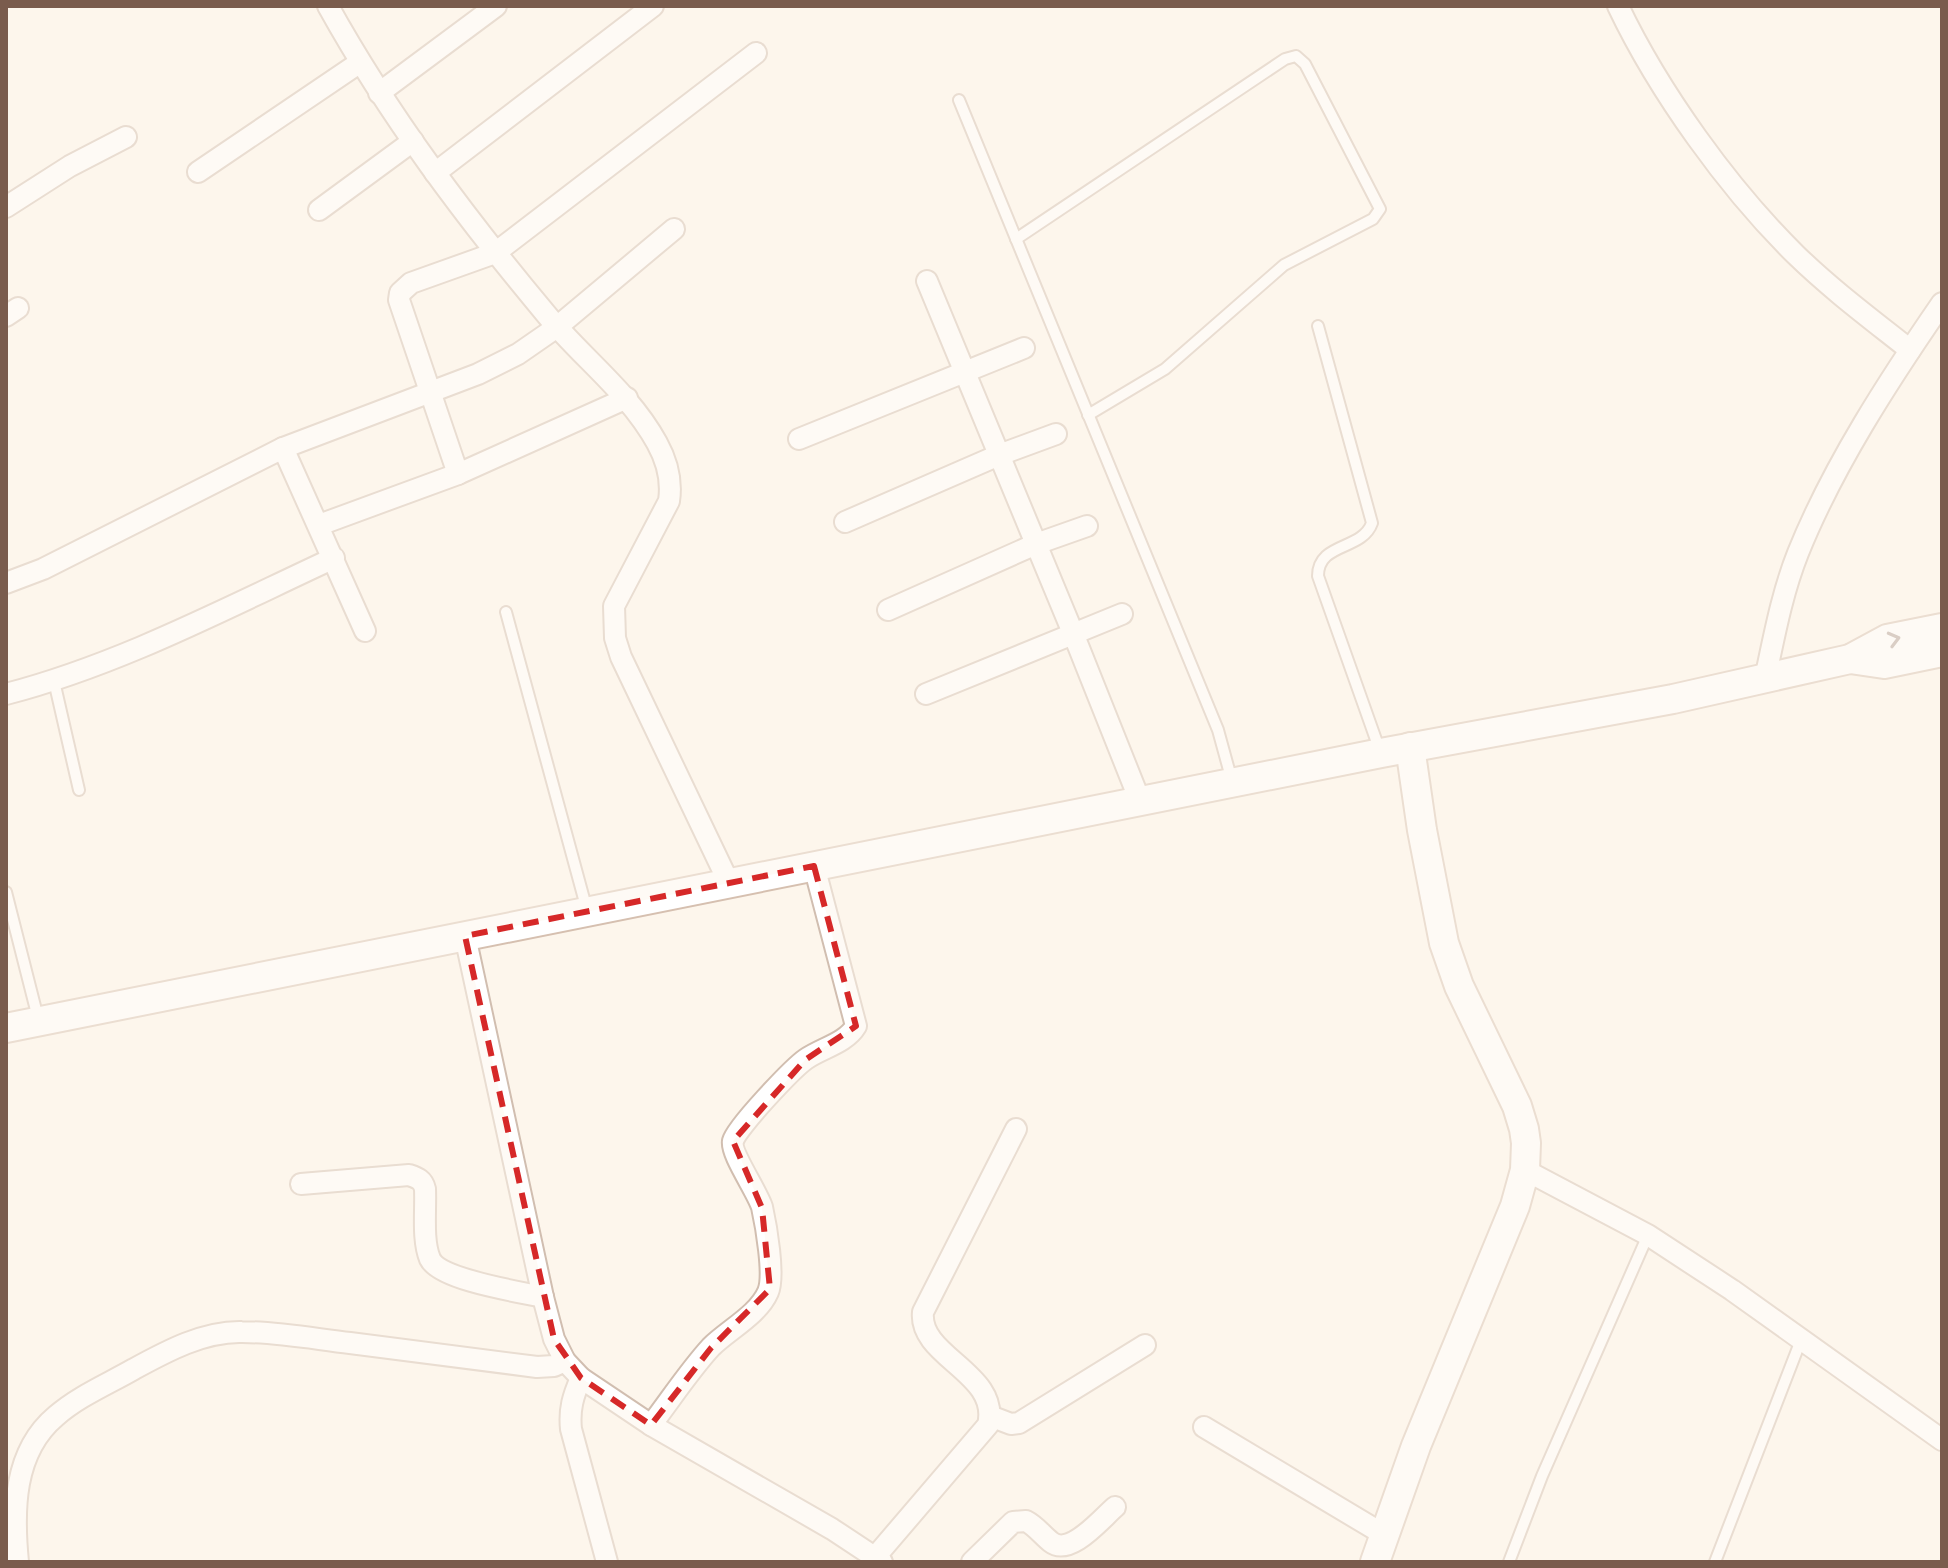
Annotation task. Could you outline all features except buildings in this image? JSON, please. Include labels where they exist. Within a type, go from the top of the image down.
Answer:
[{"type":"main road","points":[[6,1028],[469,954],[587,912],[729,883],[816,874],[1140,801],[1229,772],[1381,753],[1673,699],[1850,659],[1887,639],[1942,628]]},
{"type":"main road","points":[[1850,659],[1884,664],[1942,652]]},
{"type":"main road","points":[[1375,1562],[1416,1446],[1515,1206],[1525,1170],[1526,1143],[1517,1106],[1459,986],[1444,943],[1410,747]]},
{"type":"street","points":[[328,6],[379,93],[495,253],[557,327],[627,398],[657,443],[668,470],[671,489],[664,514],[614,606],[615,638],[627,671],[729,883]]},
{"type":"street","points":[[379,93],[496,6]]},
{"type":"street","points":[[435,173],[653,6]]},
{"type":"street","points":[[1618,6],[1660,83],[1703,145],[1749,202],[1806,264],[1910,350]]},
{"type":"street","points":[[458,474],[399,300],[400,293],[411,283],[495,253],[756,53]]},
{"type":"street","points":[[198,172],[359,63]]},
{"type":"street","points":[[6,207],[70,166],[126,137]]},
{"type":"street","points":[[319,210],[413,141]]},
{"type":"street","points":[[6,583],[43,569],[283,448],[510,359],[557,327],[674,229]]},
{"type":"street","points":[[927,281],[1140,801]]},
{"type":"street","points":[[1765,679],[1782,603],[1797,555],[1816,511],[1910,350],[1942,303]]},
{"type":"street","points":[[799,439],[963,370],[1024,348]]},
{"type":"street","points":[[319,525],[458,474],[627,398]]},
{"type":"street","points":[[845,522],[999,455],[1056,434]]},
{"type":"street","points":[[283,448],[365,631]]},
{"type":"street","points":[[888,610],[1036,544],[1087,526]]},
{"type":"street","points":[[6,694],[54,681],[131,653],[334,558]]},
{"type":"street","points":[[926,694],[1122,614]]},
{"type":"street","points":[[651,1425],[711,1348],[756,1309],[770,1289],[762,1208],[754,1186],[733,1150],[733,1141],[742,1127],[805,1060],[847,1038],[856,1026],[816,874]]},
{"type":"street","points":[[469,954],[543,1297],[554,1339],[565,1361],[581,1378],[651,1425],[879,1559],[982,1434],[990,1416],[990,1405],[983,1391],[931,1338],[922,1322],[923,1312],[1016,1129]]},
{"type":"street","points":[[1525,1170],[1648,1235],[1942,1440]]},
{"type":"street","points":[[301,1184],[409,1175],[418,1178],[425,1189],[427,1248],[436,1267],[491,1285],[543,1297]]},
{"type":"street","points":[[18,1562],[14,1522],[16,1494],[25,1462],[37,1438],[53,1418],[77,1400],[161,1355],[211,1335],[241,1331],[537,1367],[554,1366],[565,1361]]},
{"type":"street","points":[[990,1416],[1011,1424],[1019,1423],[1145,1345]]},
{"type":"street","points":[[581,1378],[573,1394],[570,1421],[607,1562]]},
{"type":"street","points":[[1204,1427],[1383,1534]]},
{"type":"street","points":[[972,1562],[1013,1522],[1026,1521],[1051,1542],[1066,1546],[1074,1543],[1115,1507]]},
{"type":"lane","points":[[1016,239],[1285,59],[1296,56],[1305,64],[1380,209],[1373,219],[1284,265],[1165,369],[1088,415]]},
{"type":"lane","points":[[959,100],[1218,730],[1229,772]]},
{"type":"lane","points":[[1318,326],[1372,523],[1364,537],[1324,557],[1318,565],[1318,576],[1381,753]]},
{"type":"lane","points":[[506,612],[587,912]]},
{"type":"lane","points":[[54,681],[79,790]]},
{"type":"lane","points":[[6,892],[39,1021]]},
{"type":"lane","points":[[1509,1562],[1542,1476],[1648,1235]]},
{"type":"lane","points":[[1715,1562],[1801,1340]]},
{"type":"highlighted area","points":[[814,866],[856,1026],[805,1060],[733,1141],[762,1208],[770,1289],[711,1348],[651,1425],[581,1378],[554,1339],[465,936]]}]
